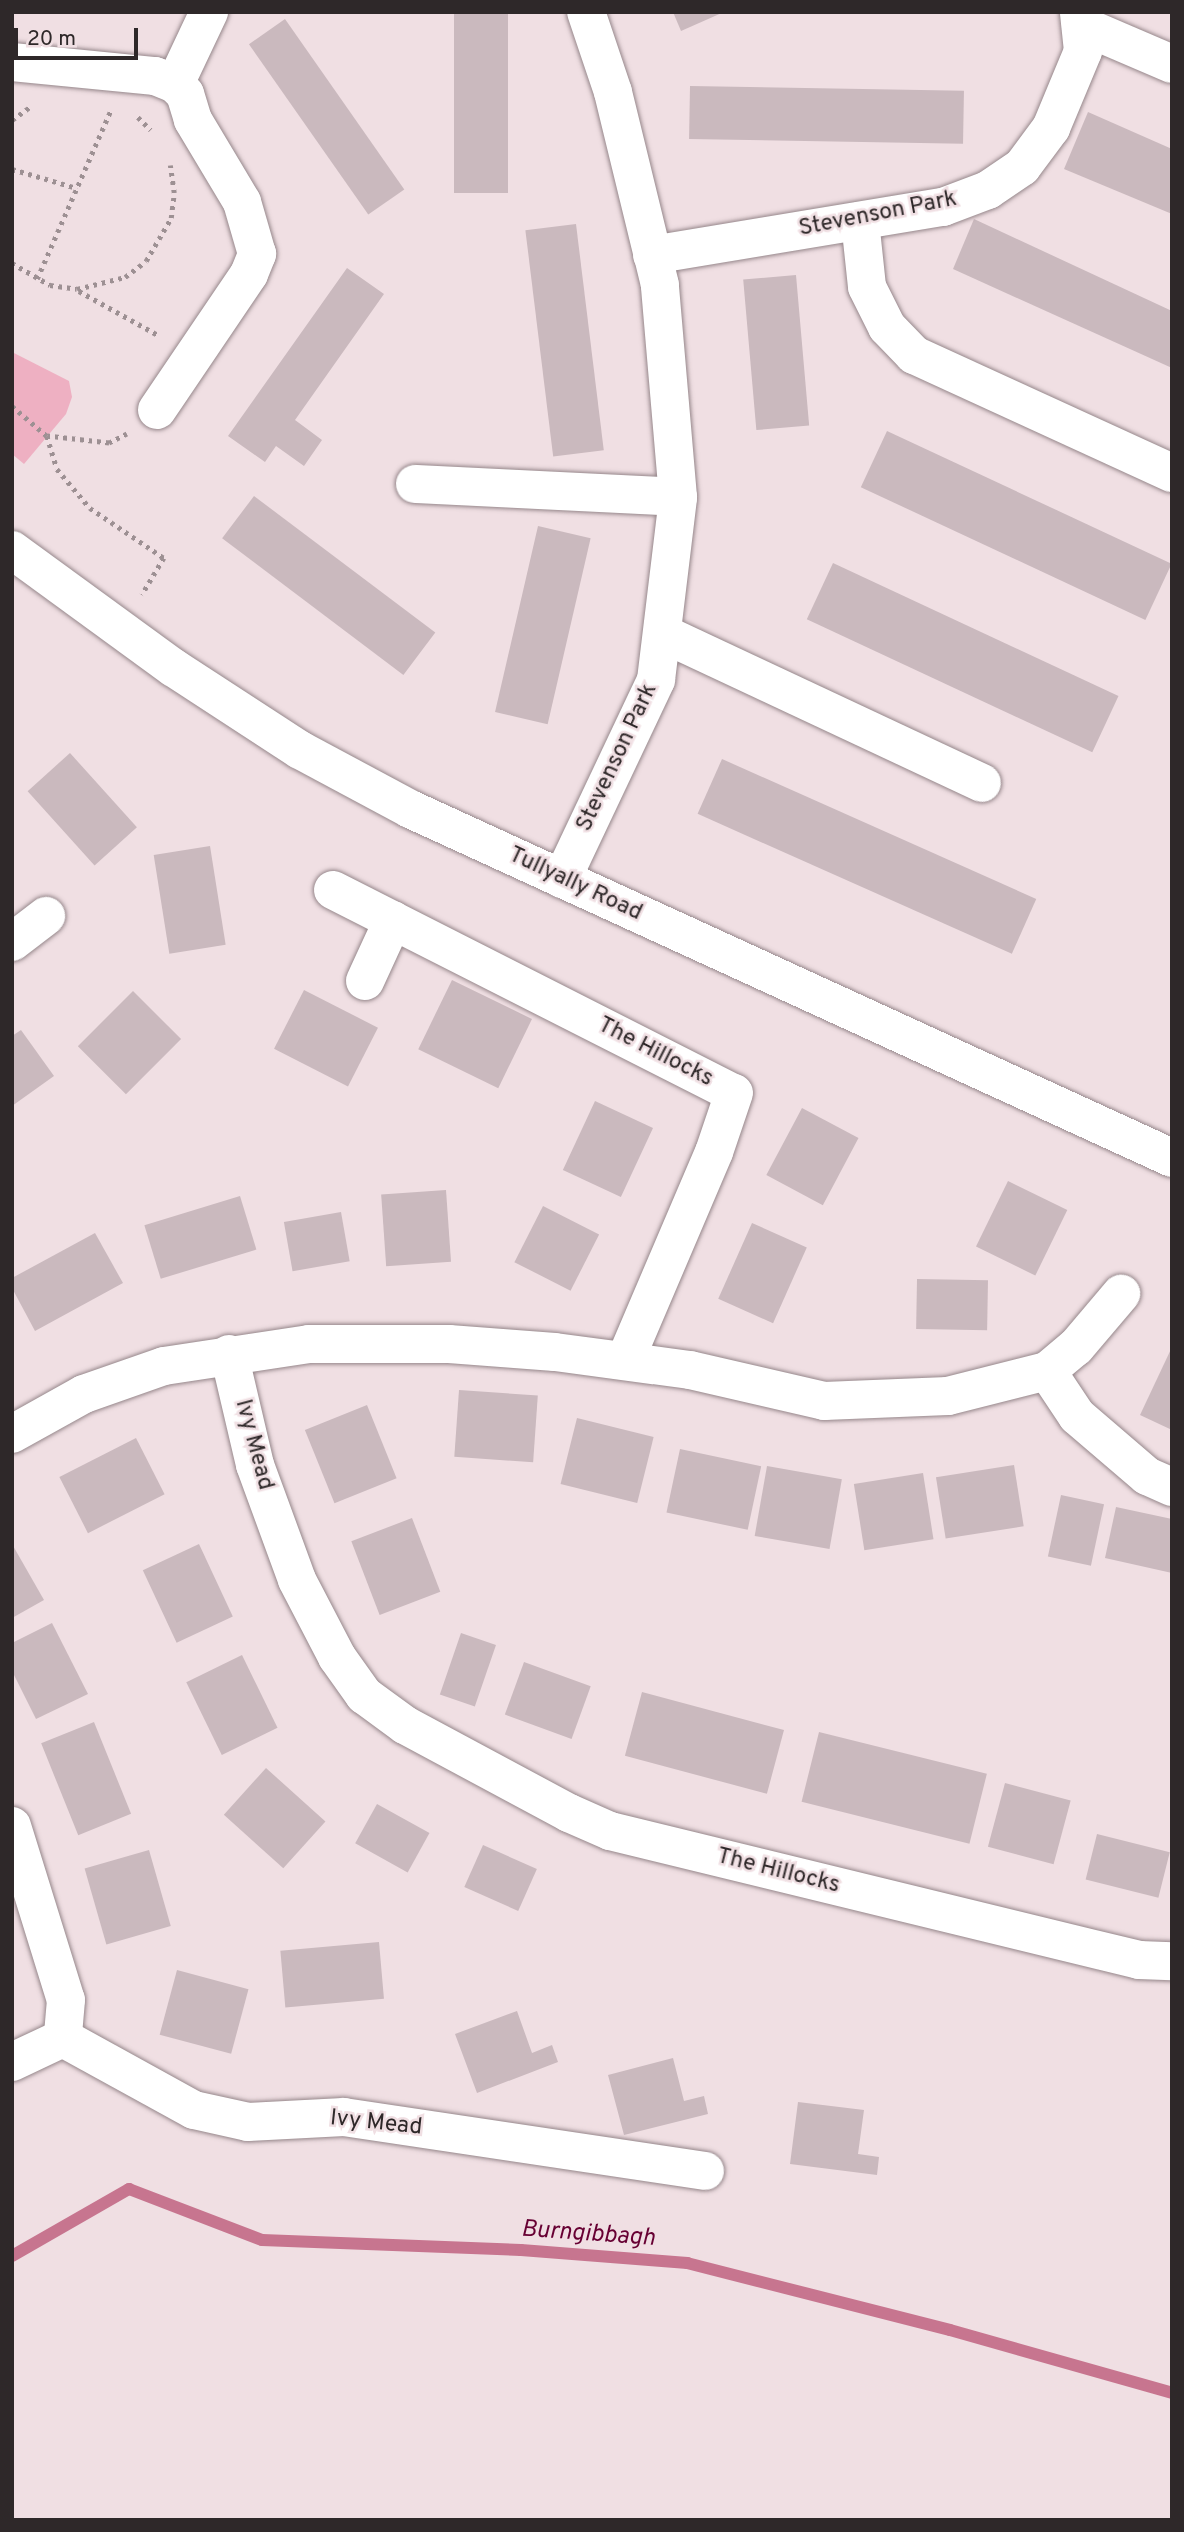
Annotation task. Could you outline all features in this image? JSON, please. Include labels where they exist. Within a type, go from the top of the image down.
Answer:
[{"type":"street","points":[[175,84],[209,12]]},
{"type":"street","name":"Stevenson Park","points":[[562,879],[656,680],[664,634],[678,497],[660,285],[612,92],[586,12]]},
{"type":"street","name":"Stevenson Park","points":[[652,255],[943,207],[988,190],[1022,167],[1051,128],[1075,78],[1083,51],[1080,18]]},
{"type":"street","name":"Stevenson Park","points":[[1080,18],[1172,64]]},
{"type":"street","points":[[12,62],[121,88],[155,76],[175,84],[185,94],[193,120],[242,202],[257,254],[250,274],[157,410]]},
{"type":"street","points":[[860,221],[867,287],[887,327],[914,355],[1172,473]]},
{"type":"street","points":[[415,484],[678,497]]},
{"type":"street","name":"Tullyally Road","points":[[12,550],[122,630],[300,750],[410,809],[1172,1158]]},
{"type":"street","points":[[664,634],[982,783]]},
{"type":"street","name":"The Hillocks","points":[[334,890],[734,1093],[715,1152],[625,1361]]},
{"type":"street","points":[[12,942],[46,916]]},
{"type":"street","points":[[365,981],[393,920]]},
{"type":"street","points":[[12,1434],[84,1394],[164,1366],[309,1343],[449,1345],[625,1361],[690,1370],[824,1401],[948,1396],[1047,1371],[1076,1348],[1121,1294]]},
{"type":"street","name":"Ivy Mead","points":[[229,1354],[255,1465],[297,1580],[337,1657],[364,1695],[405,1725]]},
{"type":"street","points":[[1047,1371],[1077,1416],[1147,1476],[1172,1487]]},
{"type":"street","name":"The Hillocks","points":[[405,1725],[569,1814],[610,1831],[1139,1959],[1172,1961]]},
{"type":"street","points":[[12,1826],[66,2000],[63,2038],[12,2062]]},
{"type":"street","name":"Ivy Mead","points":[[63,2038],[194,2110],[248,2122],[344,2117],[705,2171]]},
{"type":"path","points":[[121,88],[154,134]]},
{"type":"path","points":[[37,279],[121,88]]},
{"type":"path","points":[[12,120],[43,102]]},
{"type":"path","points":[[77,289],[125,276],[161,241],[171,218],[174,193],[166,156]]},
{"type":"path","points":[[12,169],[77,188]]},
{"type":"path","points":[[12,263],[37,279],[77,289],[193,356]]},
{"type":"path","points":[[12,406],[47,436],[57,469],[90,508],[164,558],[122,630]]},
{"type":"path","points":[[47,436],[109,443],[139,429],[157,410]]},
{"type":"shaded area","points":[[12,352],[69,381],[72,397],[66,414],[24,464],[12,454]]},
{"type":"building","points":[[454,12],[508,12],[508,193],[454,193]]},
{"type":"building","points":[[673,12],[724,12],[681,31]]},
{"type":"building","points":[[285,19],[404,189],[368,215],[249,44]]},
{"type":"building","points":[[690,86],[964,91],[963,144],[689,139]]},
{"type":"building","points":[[1088,112],[1172,149],[1172,214],[1064,169]]},
{"type":"building","points":[[974,219],[1172,311],[1172,368],[953,269]]},
{"type":"building","points":[[576,224],[604,450],[553,457],[525,230]]},
{"type":"building","points":[[347,268],[384,294],[295,420],[322,440],[304,466],[276,446],[265,462],[228,436]]},
{"type":"building","points":[[796,275],[809,425],[756,430],[743,280]]},
{"type":"building","points":[[887,431],[1172,564],[1145,620],[861,487]]},
{"type":"building","points":[[254,496],[435,633],[403,675],[222,538]]},
{"type":"building","points":[[538,526],[591,538],[548,724],[495,712]]},
{"type":"building","points":[[833,563],[1118,696],[1092,752],[807,619]]},
{"type":"building","points":[[70,753],[137,827],[95,865],[28,791]]},
{"type":"building","points":[[722,759],[1036,899],[1012,954],[698,814]]},
{"type":"building","points":[[210,846],[226,945],[169,954],[154,855]]},
{"type":"building","points":[[452,980],[532,1019],[498,1088],[418,1049]]},
{"type":"building","points":[[304,990],[378,1028],[348,1086],[274,1049]]},
{"type":"building","points":[[133,991],[181,1039],[126,1094],[78,1046]]},
{"type":"building","points":[[21,1030],[54,1076],[12,1106],[12,1036]]},
{"type":"building","points":[[595,1101],[653,1128],[621,1197],[563,1170]]},
{"type":"building","points":[[802,1108],[859,1138],[823,1205],[766,1175]]},
{"type":"building","points":[[1008,1181],[1067,1210],[1035,1276],[976,1247]]},
{"type":"building","points":[[446,1190],[451,1262],[386,1266],[381,1195]]},
{"type":"building","points":[[240,1196],[256,1250],[161,1279],[144,1225]]},
{"type":"building","points":[[543,1206],[599,1235],[571,1291],[514,1262]]},
{"type":"building","points":[[341,1212],[350,1261],[293,1271],[284,1222]]},
{"type":"building","points":[[752,1223],[807,1247],[773,1323],[718,1299]]},
{"type":"building","points":[[95,1233],[123,1283],[35,1331],[12,1288],[12,1278]]},
{"type":"building","points":[[917,1279],[988,1280],[987,1330],[916,1329]]},
{"type":"building","points":[[1172,1347],[1172,1430],[1140,1415]]},
{"type":"building","points":[[459,1390],[538,1396],[533,1462],[454,1457]]},
{"type":"building","points":[[367,1405],[397,1478],[334,1503],[305,1430]]},
{"type":"building","points":[[577,1418],[654,1437],[637,1503],[561,1484]]},
{"type":"building","points":[[136,1438],[165,1494],[88,1533],[59,1477]]},
{"type":"building","points":[[680,1449],[761,1466],[748,1530],[666,1513]]},
{"type":"building","points":[[1014,1465],[1024,1526],[946,1539],[936,1477]]},
{"type":"building","points":[[767,1466],[842,1479],[830,1549],[755,1536]]},
{"type":"building","points":[[923,1473],[933,1539],[864,1550],[854,1484]]},
{"type":"building","points":[[1061,1495],[1104,1504],[1091,1566],[1048,1557]]},
{"type":"building","points":[[1116,1507],[1172,1519],[1172,1573],[1105,1558]]},
{"type":"building","points":[[412,1518],[440,1592],[380,1615],[351,1541]]},
{"type":"building","points":[[12,1544],[44,1600],[12,1618]]},
{"type":"building","points":[[199,1544],[233,1617],[177,1643],[143,1570]]},
{"type":"building","points":[[52,1623],[88,1694],[36,1719],[12,1671],[12,1643]]},
{"type":"building","points":[[461,1633],[496,1645],[475,1707],[440,1694]]},
{"type":"building","points":[[242,1655],[278,1728],[222,1755],[186,1682]]},
{"type":"building","points":[[524,1662],[591,1686],[572,1739],[505,1715]]},
{"type":"building","points":[[642,1692],[784,1730],[767,1794],[625,1756]]},
{"type":"building","points":[[94,1722],[131,1814],[78,1835],[41,1743]]},
{"type":"building","points":[[819,1732],[987,1774],[969,1844],[802,1802]]},
{"type":"building","points":[[266,1768],[325,1822],[283,1868],[224,1815]]},
{"type":"building","points":[[1005,1783],[1071,1801],[1054,1864],[988,1847]]},
{"type":"building","points":[[377,1804],[429,1833],[408,1872],[355,1843]]},
{"type":"building","points":[[1097,1834],[1170,1852],[1158,1898],[1086,1880]]},
{"type":"building","points":[[483,1845],[537,1869],[518,1911],[464,1887]]},
{"type":"building","points":[[149,1850],[171,1926],[106,1944],[85,1868]]},
{"type":"building","points":[[379,1942],[384,1999],[285,2007],[280,1951]]},
{"type":"building","points":[[177,1970],[248,1989],[231,2054],[160,2035]]},
{"type":"building","points":[[517,2011],[532,2053],[552,2045],[558,2062],[477,2093],[455,2034]]},
{"type":"building","points":[[673,2058],[684,2101],[704,2096],[708,2114],[624,2135],[608,2075]]},
{"type":"building","points":[[798,2102],[864,2110],[858,2154],[879,2157],[877,2175],[790,2164]]},
{"type":"waterway","name":"Burngibbagh","points":[[12,2256],[129,2189],[262,2240],[521,2250],[687,2263],[950,2330],[1172,2393]]}]
